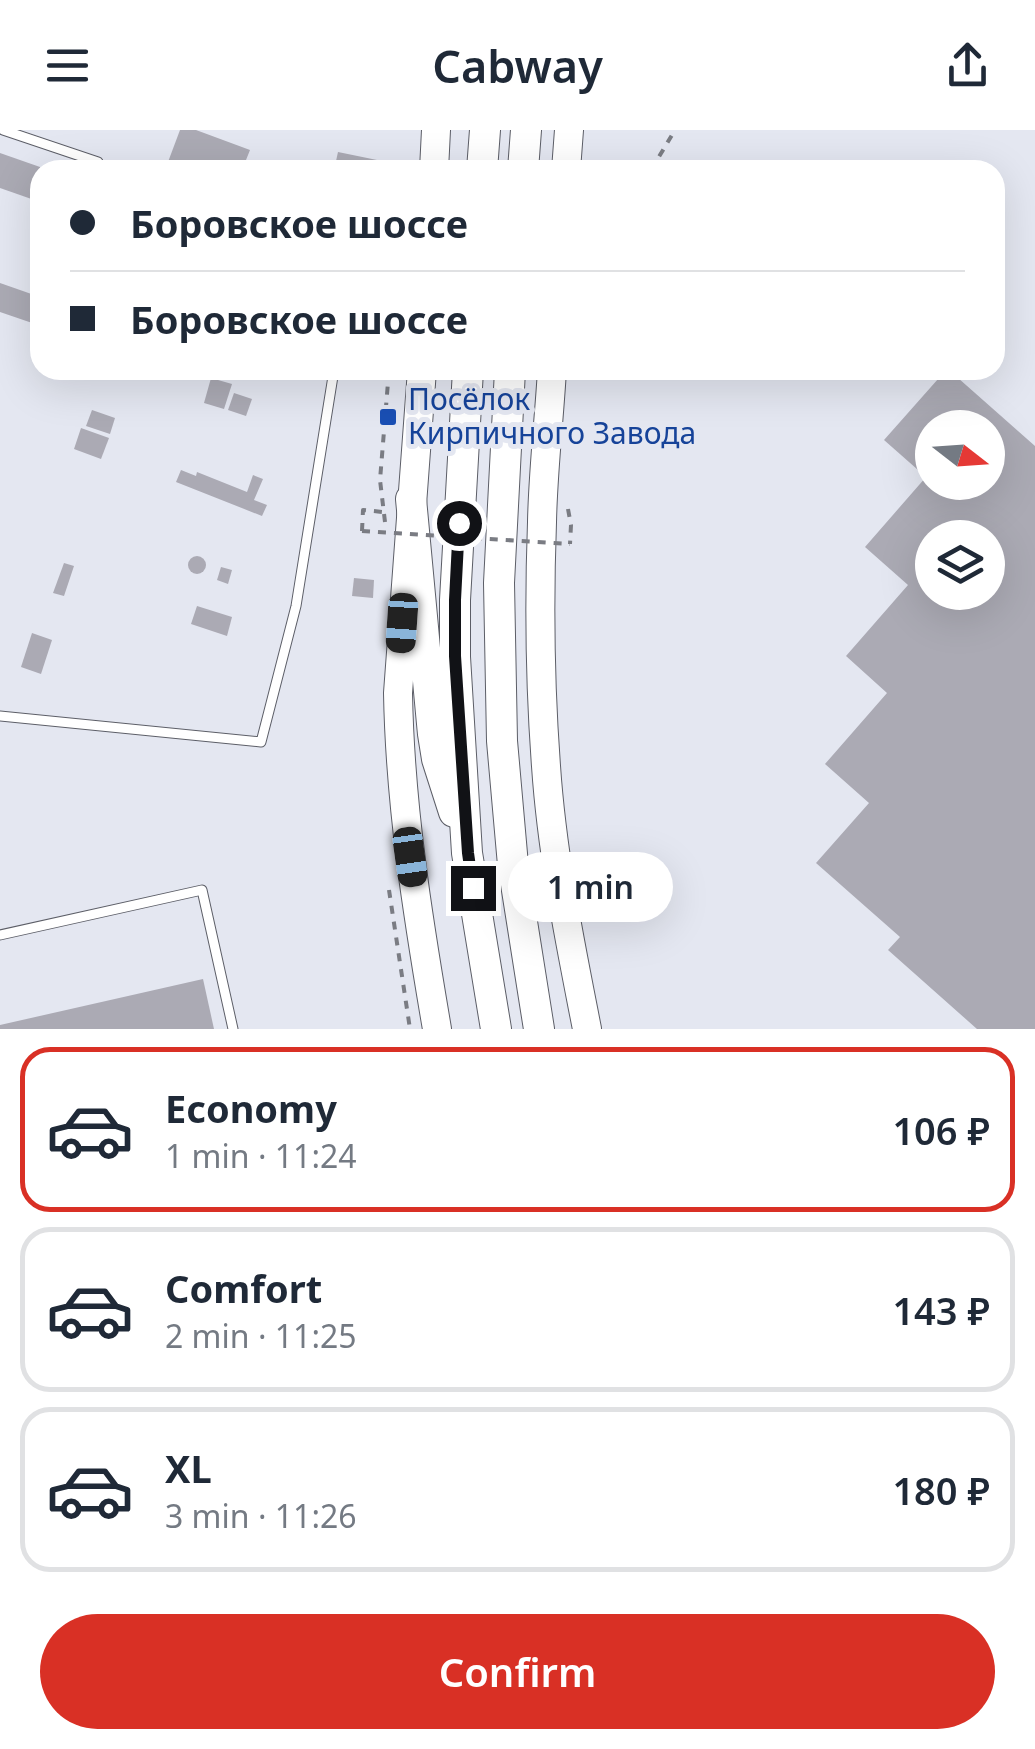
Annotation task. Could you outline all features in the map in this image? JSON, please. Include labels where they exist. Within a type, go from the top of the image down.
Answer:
[{"type":"main road","points":[[434,160],[436,130]]},
{"type":"main road","points":[[483,160],[485,130]]},
{"type":"main road","points":[[524,160],[526,130]]},
{"type":"main road","points":[[566,160],[568,130]]},
{"type":"main road","points":[[420,380],[397,505],[398,736],[419,927],[438,1029]]},
{"type":"main road","points":[[467,380],[455,656],[468,853],[496,1029]]},
{"type":"main road","points":[[509,380],[499,582],[502,740],[514,865],[539,1029]]},
{"type":"main road","points":[[551,380],[540,580],[546,767],[560,895],[587,1029]]},
{"type":"main road","points":[[397,505],[437,759],[468,853]]},
{"type":"lane","points":[[4,130],[92,160]]},
{"type":"lane","points":[[0,716],[260,742],[296,606],[332,380]]},
{"type":"lane","points":[[0,936],[202,890],[233,1029]]},
{"type":"path","points":[[657,160],[675,130]]},
{"type":"path","points":[[388,380],[380,480],[397,505]]},
{"type":"path","points":[[397,505],[363,510],[362,531],[570,544],[571,524]]},
{"type":"path","points":[[385,536],[397,505]]},
{"type":"building","points":[[180,130],[196,130],[250,150],[246,160],[169,160]]},
{"type":"building","points":[[338,152],[377,160],[336,160]]},
{"type":"building","points":[[0,153],[30,164],[30,198],[0,188]]},
{"type":"building","points":[[0,283],[30,294],[30,322],[0,312]]},
{"type":"building","points":[[210,380],[232,384],[224,409],[204,403]]},
{"type":"building","points":[[937,380],[960,380],[994,410],[915,410],[915,467],[884,440]]},
{"type":"building","points":[[234,393],[252,399],[246,416],[228,410]]},
{"type":"building","points":[[92,410],[115,418],[110,434],[86,426]]},
{"type":"building","points":[[1005,419],[1035,446],[1035,1029],[977,1029],[888,950],[900,937],[816,863],[869,803],[825,764],[887,693],[846,656],[908,585],[865,547],[915,490],[915,500],[1005,500]]},
{"type":"building","points":[[81,428],[109,438],[101,459],[74,449]]},
{"type":"building","points":[[181,470],[196,476],[197,472],[247,492],[253,475],[263,479],[254,500],[267,505],[262,516],[176,482]]},
{"type":"building","points":[[197,556],[206,565],[197,574],[188,565]]},
{"type":"building","points":[[64,563],[74,566],[64,596],[53,593]]},
{"type":"building","points":[[221,567],[232,570],[228,584],[217,580]]},
{"type":"building","points":[[354,578],[374,580],[373,598],[352,596]]},
{"type":"building","points":[[197,606],[232,617],[227,636],[191,624]]},
{"type":"building","points":[[32,633],[52,640],[41,674],[21,667]]},
{"type":"building","points":[[203,979],[214,1029],[0,1029],[0,1025]]},
{"type":"place","name":"Посёлок Кирпичного Завода","points":[[388,417]]},
{"type":"route","points":[[459,523],[455,656],[473,888]]}]
